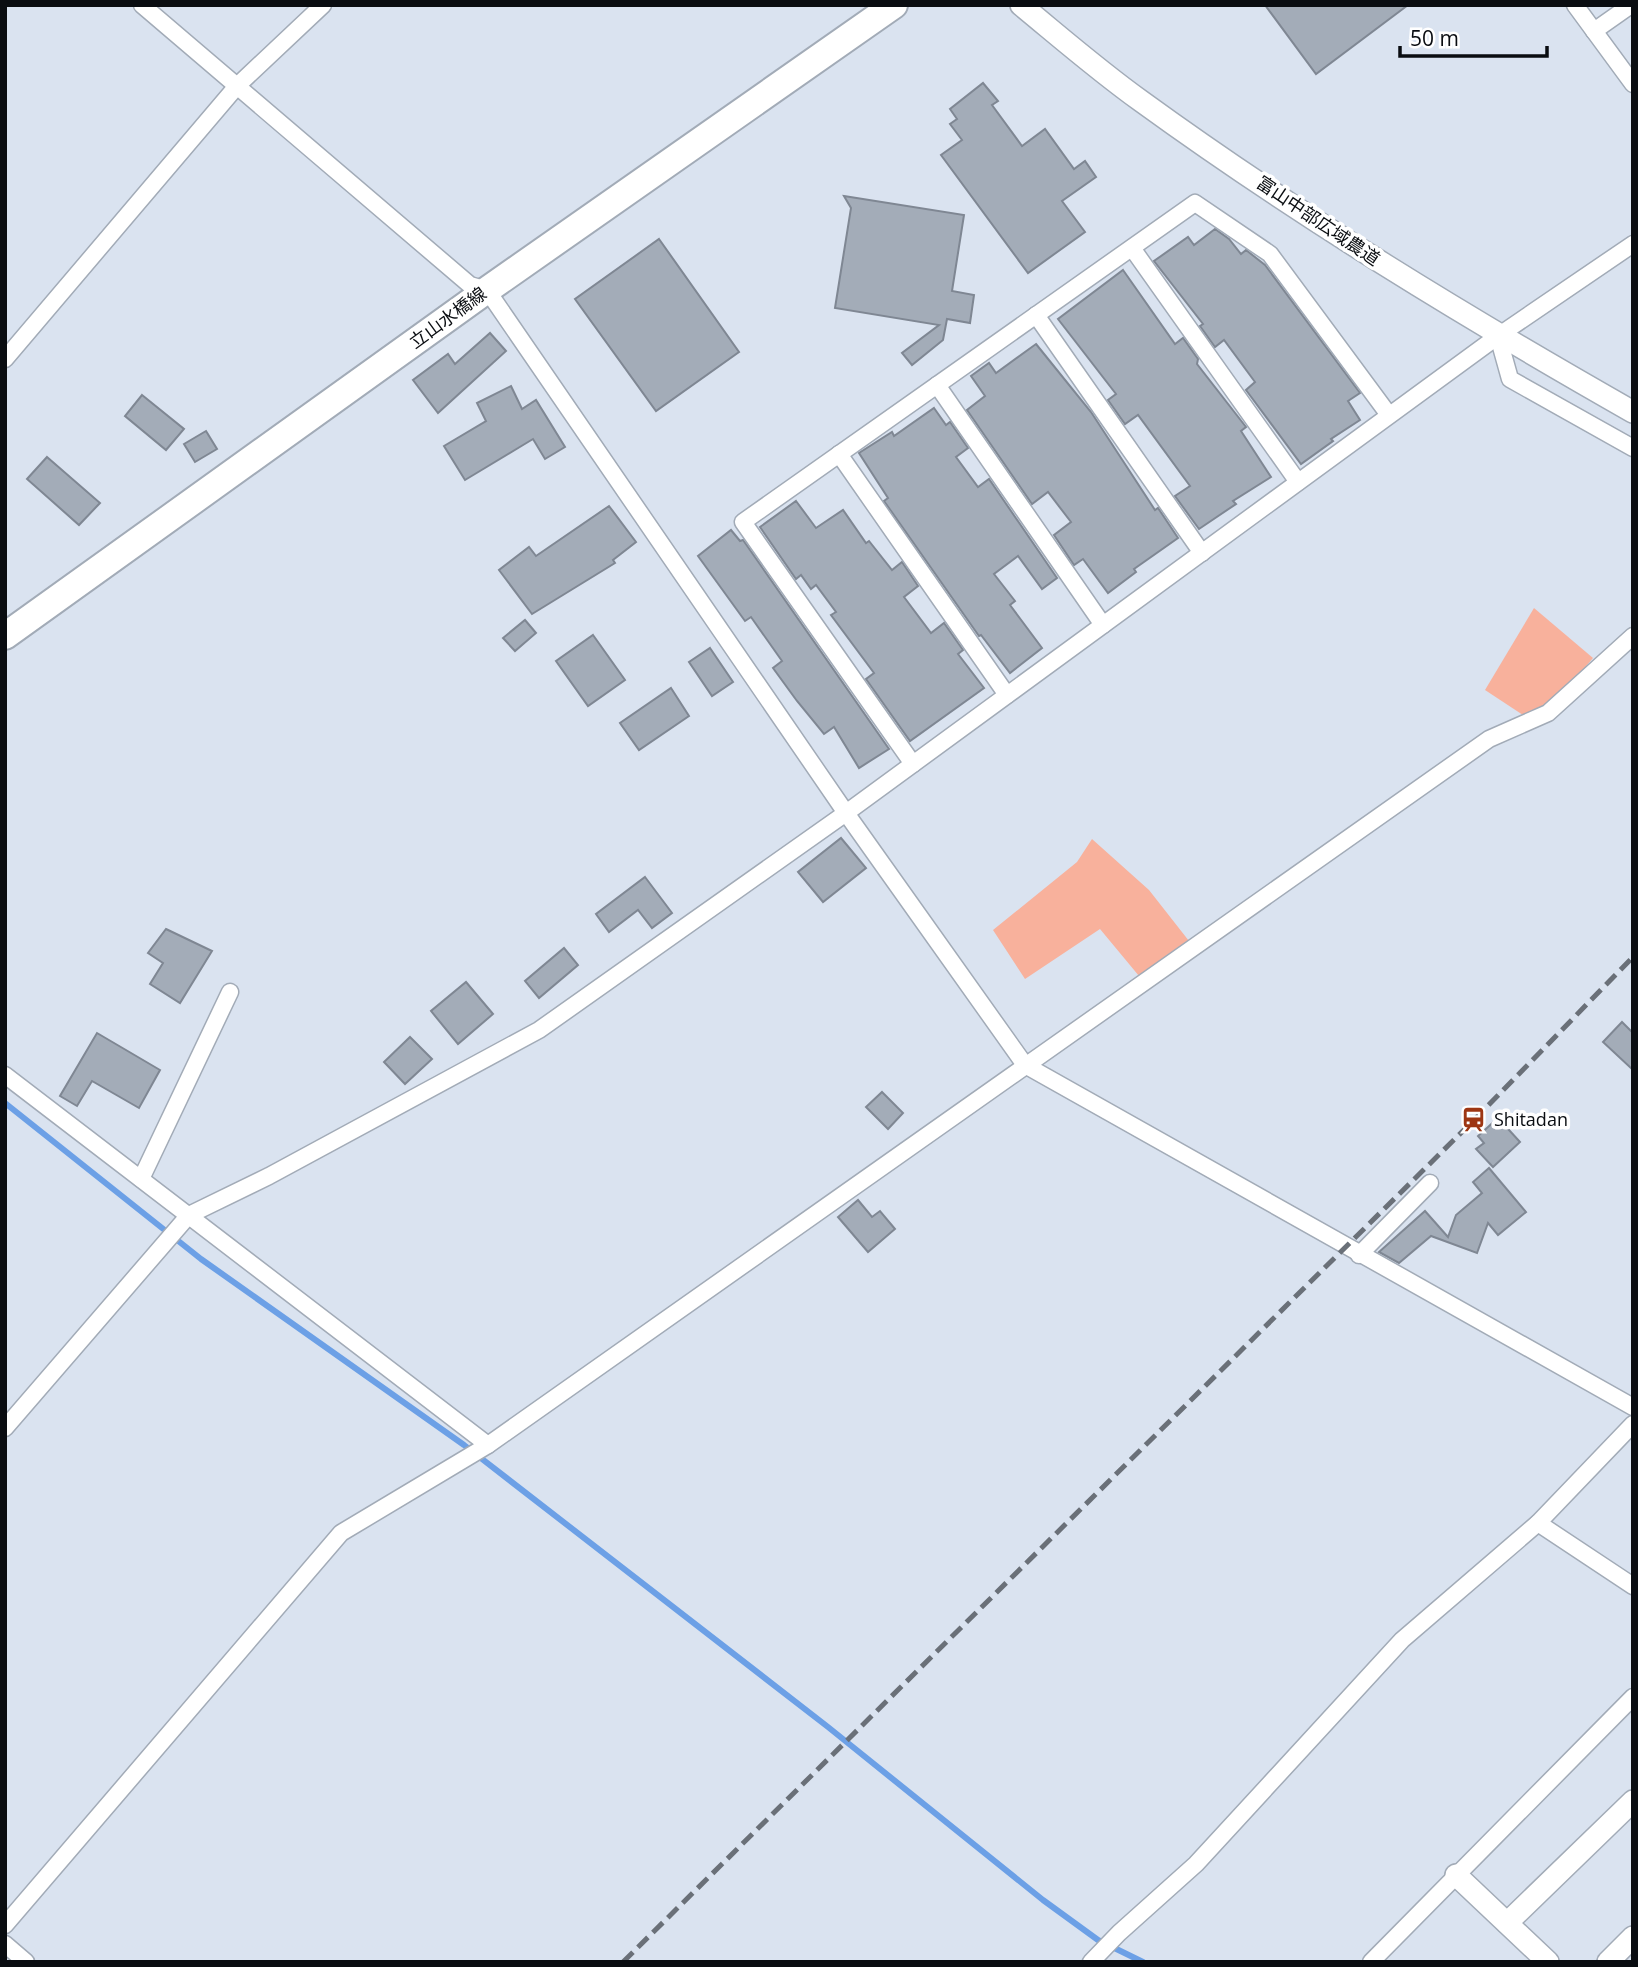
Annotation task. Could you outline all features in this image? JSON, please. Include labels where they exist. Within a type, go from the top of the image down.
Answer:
[{"type":"main road","name":"立山水橋線","points":[[5,636],[487,290],[894,5]]},
{"type":"street","points":[[142,5],[470,285],[487,290],[845,813],[1025,1065],[1633,1407]]},
{"type":"street","points":[[5,359],[237,86],[323,5]]},
{"type":"street","name":"富山中部広域農道","points":[[1021,5],[1140,100],[1345,241],[1498,335],[1633,412]]},
{"type":"street","points":[[1575,5],[1633,84]]},
{"type":"street","points":[[1594,31],[1631,5]]},
{"type":"street","points":[[913,764],[743,522],[1195,202],[1270,254],[1389,415]]},
{"type":"street","points":[[5,1428],[189,1215],[269,1176],[539,1030],[913,764],[1498,335],[1633,244]]},
{"type":"street","points":[[1132,248],[1298,482]]},
{"type":"street","points":[[1036,315],[1202,553]]},
{"type":"street","points":[[1498,335],[1510,379],[1633,448]]},
{"type":"street","points":[[937,385],[1103,625]]},
{"type":"street","points":[[839,454],[1007,695]]},
{"type":"street","points":[[5,1925],[341,1533],[488,1446],[1489,739],[1548,713],[1633,636]]},
{"type":"street","points":[[141,1179],[230,992]]},
{"type":"street","points":[[5,1075],[488,1446]]},
{"type":"street","points":[[1359,1255],[1430,1183]]},
{"type":"street","points":[[1091,1962],[1196,1864],[1402,1640],[1538,1523],[1633,1424]]},
{"type":"street","points":[[1538,1523],[1633,1586]]},
{"type":"street","points":[[1371,1962],[1633,1697]]},
{"type":"street","points":[[1507,1923],[1633,1801]]},
{"type":"street","points":[[1456,1875],[1548,1962]]},
{"type":"street","points":[[1608,1962],[1633,1937]]},
{"type":"street","points":[[5,1944],[26,1962]]},
{"type":"shaded area","points":[[1534,608],[1593,658],[1553,705],[1526,717],[1485,690]]},
{"type":"shaded area","points":[[1092,839],[1149,890],[1189,941],[1139,976],[1100,929],[1025,979],[993,930],[1077,862]]},
{"type":"building","points":[[1265,5],[1408,5],[1316,74]]},
{"type":"building","points":[[983,83],[998,101],[992,105],[1022,146],[1045,129],[1074,169],[1085,161],[1096,177],[1062,201],[1085,232],[1028,273],[941,155],[962,140],[950,124],[957,119],[950,109]]},
{"type":"building","points":[[844,196],[964,215],[952,291],[974,295],[970,323],[947,319],[943,340],[912,365],[902,353],[939,325],[835,308],[851,208]]},
{"type":"building","points":[[1215,229],[1229,239],[1241,254],[1246,250],[1265,265],[1360,393],[1348,401],[1360,420],[1331,439],[1333,441],[1301,464],[1246,390],[1255,382],[1224,340],[1215,347],[1200,326],[1203,324],[1154,261],[1188,237],[1194,245]]},
{"type":"building","points":[[659,239],[739,352],[656,411],[575,299]]},
{"type":"building","points":[[1123,270],[1175,344],[1183,338],[1198,359],[1197,364],[1246,427],[1241,431],[1271,477],[1233,501],[1236,504],[1199,529],[1175,496],[1190,486],[1138,415],[1125,424],[1108,400],[1116,394],[1058,319]]},
{"type":"building","points":[[490,333],[506,351],[438,413],[413,380],[448,354],[455,364]]},
{"type":"building","points":[[1036,344],[1091,412],[1155,510],[1158,508],[1178,538],[1134,569],[1136,572],[1108,593],[1083,559],[1074,565],[1054,535],[1071,522],[1048,492],[1032,504],[967,410],[985,396],[971,376],[989,363],[996,373]]},
{"type":"building","points":[[511,386],[522,409],[536,400],[565,447],[545,459],[533,439],[465,480],[444,446],[486,421],[477,403]]},
{"type":"building","points":[[142,395],[184,429],[166,450],[125,416]]},
{"type":"building","points":[[934,408],[946,425],[950,422],[968,448],[956,457],[978,487],[989,479],[1057,578],[1042,589],[1018,556],[994,574],[1015,601],[1010,605],[1042,648],[1010,673],[981,635],[979,636],[884,501],[888,498],[859,453],[892,432],[894,436]]},
{"type":"building","points":[[206,431],[217,449],[195,462],[184,444]]},
{"type":"building","points":[[47,457],[100,503],[79,525],[27,479]]},
{"type":"building","points":[[796,501],[816,528],[843,510],[866,543],[869,541],[892,570],[902,562],[918,586],[904,597],[931,633],[944,623],[963,650],[958,654],[984,688],[910,741],[866,679],[874,673],[831,615],[836,612],[816,585],[811,589],[801,575],[796,579],[760,527]]},
{"type":"building","points":[[609,506],[636,542],[613,560],[615,563],[532,614],[499,570],[529,547],[536,556]]},
{"type":"building","points":[[731,530],[740,541],[743,540],[889,749],[859,768],[834,727],[824,734],[797,701],[773,668],[782,661],[751,617],[745,621],[698,556]]},
{"type":"building","points":[[525,620],[536,633],[515,651],[503,638]]},
{"type":"building","points":[[593,635],[625,680],[588,706],[556,661]]},
{"type":"building","points":[[710,648],[733,682],[712,696],[689,662]]},
{"type":"building","points":[[671,688],[689,716],[639,750],[620,723]]},
{"type":"building","points":[[841,838],[866,868],[823,902],[798,872]]},
{"type":"building","points":[[645,877],[672,913],[652,928],[638,910],[609,932],[596,914]]},
{"type":"building","points":[[166,929],[212,951],[180,1003],[150,984],[163,963],[148,953]]},
{"type":"building","points":[[564,948],[578,965],[539,998],[525,981]]},
{"type":"building","points":[[466,982],[493,1014],[458,1044],[431,1011]]},
{"type":"building","points":[[1622,1022],[1633,1033],[1633,1070],[1603,1042]]},
{"type":"building","points":[[97,1033],[160,1070],[139,1108],[92,1081],[77,1106],[60,1096]]},
{"type":"building","points":[[410,1037],[432,1059],[405,1084],[384,1062]]},
{"type":"building","points":[[882,1092],[903,1113],[888,1129],[866,1107]]},
{"type":"building","points":[[1498,1118],[1520,1142],[1493,1167],[1476,1149],[1484,1143],[1478,1136]]},
{"type":"building","points":[[1489,1168],[1526,1212],[1498,1235],[1488,1223],[1477,1253],[1431,1236],[1399,1263],[1379,1252],[1425,1211],[1448,1237],[1456,1215],[1482,1193],[1473,1182]]},
{"type":"building","points":[[858,1200],[872,1217],[880,1211],[895,1229],[868,1252],[838,1217]]},
{"type":"waterway","points":[[5,1103],[201,1259],[464,1445],[828,1727],[1043,1900],[1098,1940],[1143,1962]]},
{"type":"railway","points":[[623,1962],[1474,1120],[1633,957]]},
{"type":"place","name":"Shitadan","points":[[1474,1120]]}]
